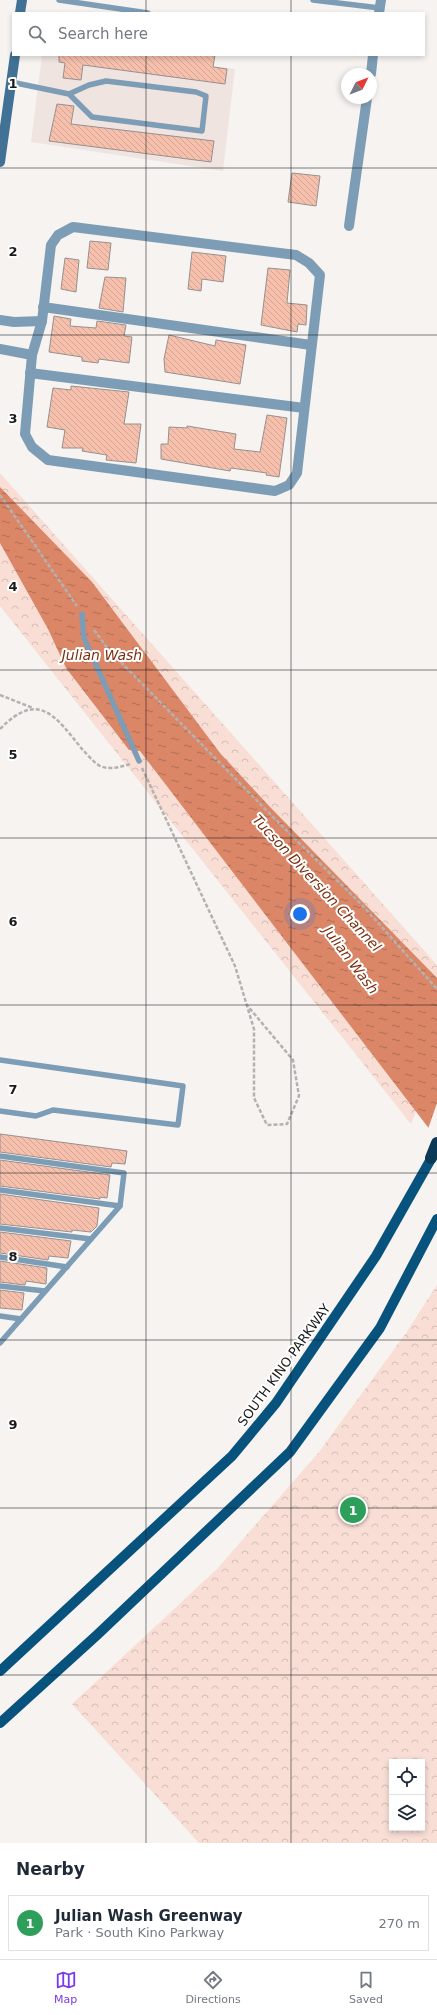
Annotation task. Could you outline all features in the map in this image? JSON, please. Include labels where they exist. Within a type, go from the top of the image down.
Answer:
[{"type":"highway","points":[[434,1153],[437,1143]]},
{"type":"main road","points":[[20,12],[22,0]]},
{"type":"main road","points":[[0,162],[2,136],[15,56]]},
{"type":"main road","name":"SOUTH KINO PARKWAY","points":[[0,1671],[232,1456],[276,1403],[376,1256],[434,1153]]},
{"type":"main road","points":[[0,1723],[97,1635],[290,1452],[380,1328],[437,1219]]},
{"type":"street","points":[[371,68],[373,56]]},
{"type":"street","points":[[349,226],[366,104]]},
{"type":"street","points":[[73,227],[296,255],[309,263],[320,275],[297,473],[289,485],[275,491],[48,460],[32,447],[25,434],[32,355],[42,321],[51,245],[58,235],[73,227]]},
{"type":"street","points":[[43,308],[311,345]]},
{"type":"street","points":[[0,320],[14,322],[42,321]]},
{"type":"street","points":[[0,349],[32,355]]},
{"type":"street","points":[[30,373],[304,408]]},
{"type":"lane","points":[[59,0],[141,12]]},
{"type":"lane","points":[[313,0],[380,7]]},
{"type":"lane","points":[[11,82],[68,94],[92,117],[202,131],[206,96],[196,92],[106,81],[89,85],[68,94]]},
{"type":"lane","points":[[82,614],[84,638],[139,761]]},
{"type":"lane","points":[[0,1060],[183,1086],[178,1125],[53,1110],[36,1116],[0,1111]]},
{"type":"lane","points":[[0,1156],[124,1173],[120,1206],[0,1344]]},
{"type":"lane","points":[[0,1190],[120,1206]]},
{"type":"lane","points":[[0,1228],[91,1239]]},
{"type":"lane","points":[[0,1257],[67,1267]]},
{"type":"lane","points":[[0,1286],[45,1291]]},
{"type":"lane","points":[[0,1316],[21,1319]]},
{"type":"path","points":[[0,495],[108,649],[272,816],[363,906],[437,989]]},
{"type":"path","points":[[0,695],[46,711],[58,720],[90,758],[100,766],[119,768],[139,761],[235,966],[246,1004],[254,1029],[254,1098],[267,1125],[287,1124],[299,1096],[293,1060],[246,1004]]},
{"type":"path","points":[[0,729],[9,720],[22,712],[34,708]]},
{"type":"shaded area","points":[[42,56],[142,56],[235,69],[223,171],[31,142]]},
{"type":"green space","points":[[0,473],[437,965],[437,1059],[411,1124],[0,606]]},
{"type":"green space","points":[[437,1285],[437,1843],[199,1843],[72,1704],[217,1569],[319,1452],[406,1333]]},
{"type":"water","name":"Julian Wash","points":[[0,487],[92,582],[220,753],[270,807],[437,978],[437,1139],[140,751],[129,750],[66,668],[48,629],[0,543]]},
{"type":"pier","points":[[437,1103],[437,1141],[428,1129]]},
{"type":"building","points":[[59,56],[215,56],[213,67],[227,69],[225,84],[83,65],[81,80],[63,78],[65,63],[59,62]]},
{"type":"building","points":[[57,104],[74,106],[71,124],[214,141],[211,162],[49,141]]},
{"type":"building","points":[[292,173],[320,176],[316,206],[288,202]]},
{"type":"building","points":[[90,241],[111,243],[108,270],[87,268]]},
{"type":"building","points":[[192,252],[226,256],[223,282],[202,279],[201,291],[188,289]]},
{"type":"building","points":[[65,258],[79,260],[76,292],[61,289]]},
{"type":"building","points":[[268,268],[290,270],[287,303],[307,305],[306,325],[298,324],[297,332],[261,325]]},
{"type":"building","points":[[105,277],[126,278],[123,312],[99,308]]},
{"type":"building","points":[[54,316],[71,319],[70,326],[96,328],[97,321],[126,325],[124,336],[132,337],[129,363],[99,359],[98,363],[82,361],[82,357],[49,352]]},
{"type":"building","points":[[169,335],[215,346],[216,340],[246,345],[240,384],[165,372],[164,359]]},
{"type":"building","points":[[71,386],[129,392],[124,424],[141,424],[136,463],[106,460],[107,455],[82,451],[83,448],[62,448],[65,430],[47,427],[53,388],[71,390]]},
{"type":"building","points":[[267,415],[287,418],[279,477],[266,475],[267,473],[231,468],[230,471],[161,459],[161,444],[168,444],[169,427],[187,428],[187,426],[236,434],[234,449],[260,452]]},
{"type":"building","points":[[0,1134],[127,1151],[125,1164],[112,1163],[111,1167],[0,1152]]},
{"type":"building","points":[[0,1160],[110,1175],[107,1198],[100,1197],[100,1199],[0,1186]]},
{"type":"building","points":[[0,1194],[99,1208],[97,1226],[91,1232],[72,1230],[72,1232],[0,1224]]},
{"type":"building","points":[[0,1232],[71,1241],[68,1258],[49,1256],[48,1260],[0,1253]]},
{"type":"building","points":[[0,1261],[47,1268],[46,1284],[26,1281],[25,1285],[0,1282]]},
{"type":"building","points":[[0,1290],[24,1293],[22,1310],[0,1308]]},
{"type":"place","name":"Julian Wash Greenway","points":[[353,1510]]},
{"type":"water label","name":"Tucson Diversion Channel","points":[[317,883]]}]
